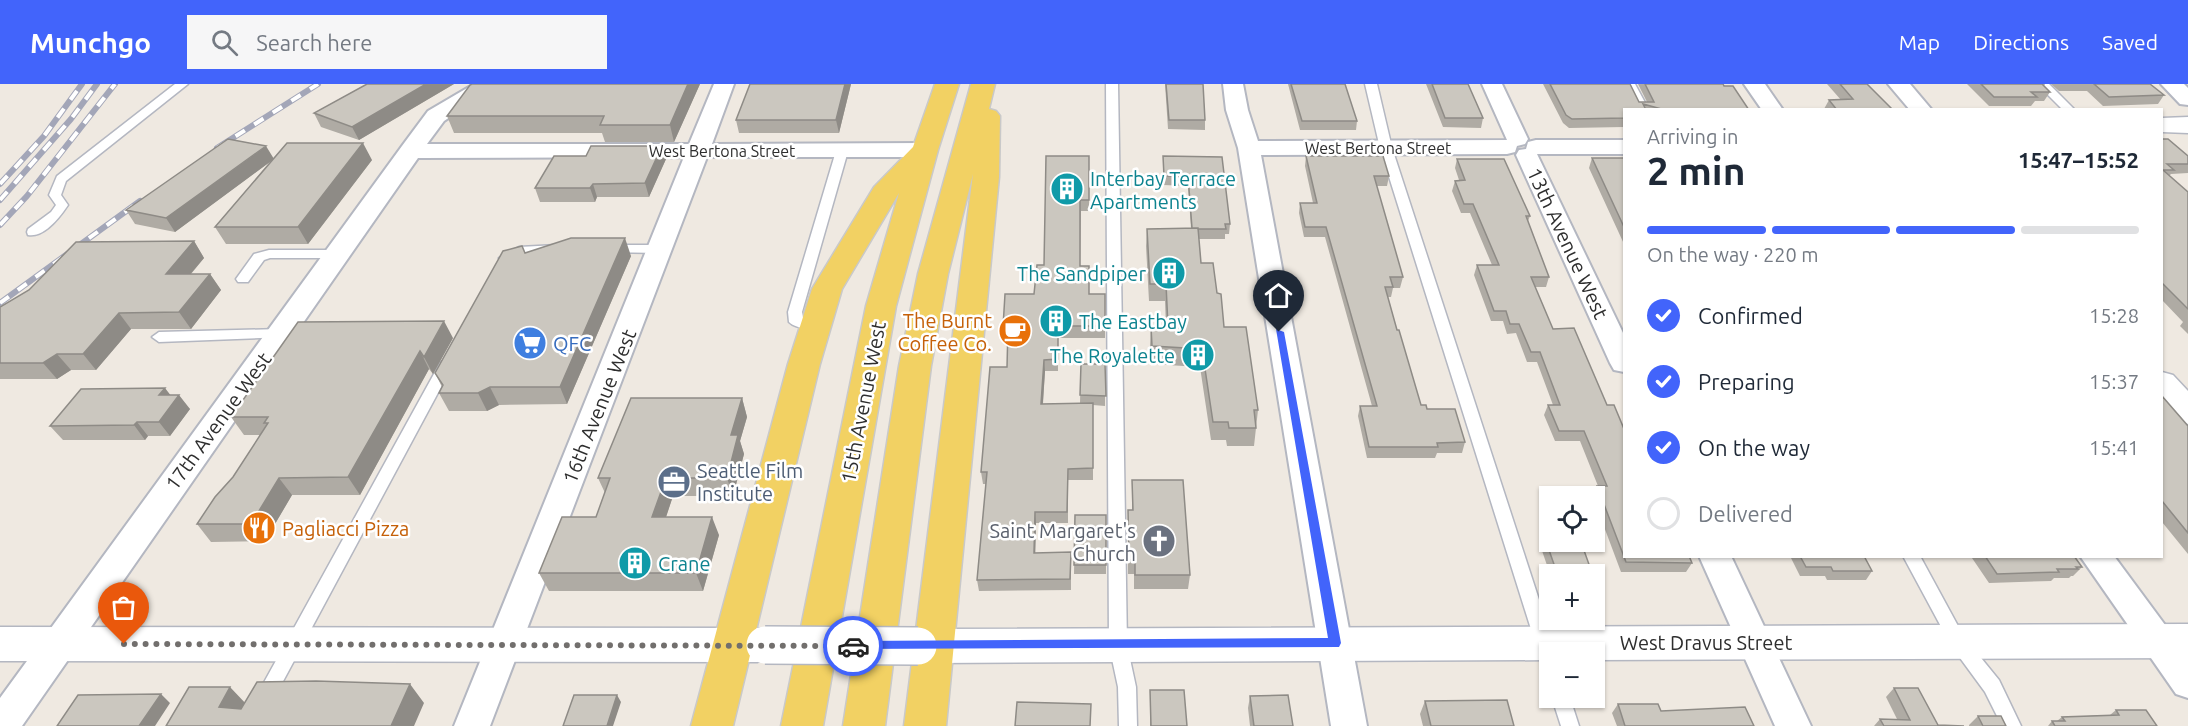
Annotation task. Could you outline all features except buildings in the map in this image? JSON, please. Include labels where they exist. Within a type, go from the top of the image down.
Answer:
[{"type":"main road","name":"15th Avenue West","points":[[802,726],[881,306],[925,150],[947,84]]},
{"type":"main road","points":[[925,726],[926,646],[986,177],[984,84]]},
{"type":"main road","points":[[864,726],[917,354],[933,274],[984,84]]},
{"type":"main road","points":[[712,726],[749,645],[816,324],[827,289],[884,193],[925,150]]},
{"type":"street","name":"17th Avenue West","points":[[1,726],[436,116],[489,84]]},
{"type":"street","name":"16th Avenue West","points":[[472,726],[724,84]]},
{"type":"street","points":[[1233,84],[1237,110],[1249,148],[1349,726]]},
{"type":"street","name":"13th Avenue West","points":[[1492,84],[1623,361]]},
{"type":"street","points":[[1754,84],[1772,108]]},
{"type":"street","points":[[1898,84],[1920,108]]},
{"type":"street","points":[[2171,84],[2188,99]]},
{"type":"street","points":[[2163,125],[2188,125]]},
{"type":"street","name":"West Bertona Street","points":[[1249,148],[1623,147]]},
{"type":"street","name":"West Bertona Street","points":[[410,151],[925,150]]},
{"type":"street","points":[[2163,384],[2188,412]]},
{"type":"street","points":[[1716,558],[1793,726]]},
{"type":"street","points":[[2098,558],[2173,641],[2188,683]]},
{"type":"street","name":"West Dravus Street","points":[[1605,649],[1756,642],[2173,641]]},
{"type":"street","name":"West Dravus Street","points":[[0,644],[926,646],[1335,643],[1539,652]]},
{"type":"lane","points":[[33,232],[55,215],[62,205],[55,195],[61,178],[182,84]]},
{"type":"lane","points":[[1112,84],[1118,645],[1127,687],[1128,726]]},
{"type":"lane","points":[[1371,84],[1372,100],[1386,148],[1544,642]]},
{"type":"lane","points":[[1629,84],[1643,108]]},
{"type":"lane","points":[[2043,84],[2068,108]]},
{"type":"lane","points":[[816,324],[796,321],[795,312],[842,151]]},
{"type":"lane","points":[[497,273],[509,255],[519,250],[573,249]]},
{"type":"lane","points":[[595,249],[661,249]]},
{"type":"lane","points":[[243,279],[259,257],[269,254],[337,254]]},
{"type":"lane","points":[[159,337],[280,334]]},
{"type":"lane","points":[[249,726],[456,346]]},
{"type":"lane","points":[[1912,558],[1958,642],[1992,686],[2012,726]]},
{"type":"lane","points":[[1564,708],[1570,726]]},
{"type":"railway","points":[[0,184],[44,136],[82,84]]},
{"type":"railway","points":[[0,200],[71,119],[97,84]]},
{"type":"railway","points":[[0,225],[27,196],[115,84]]},
{"type":"railway","points":[[217,148],[318,84]]},
{"type":"railway","points":[[0,303],[140,201]]},
{"type":"way so far","points":[[124,644],[853,646]]},
{"type":"place","name":"Interbay Terrace Apartments","points":[[1067,189]]},
{"type":"place","name":"The Sandpiper","points":[[1169,273]]},
{"type":"place","name":"The Eastbay","points":[[1056,321]]},
{"type":"place","name":"The Burnt Coffee Co.","points":[[1015,331]]},
{"type":"place","name":"QFC","points":[[530,343]]},
{"type":"place","name":"The Royalette","points":[[1198,355]]},
{"type":"place","name":"Seattle Film Institute","points":[[674,482]]},
{"type":"place","name":"Pagliacci Pizza","points":[[259,528]]},
{"type":"place","name":"Saint Margaret's Church","points":[[1159,541]]},
{"type":"place","name":"Crane","points":[[635,563]]},
{"type":"route","points":[[853,646],[1335,643],[1279,332]]}]
